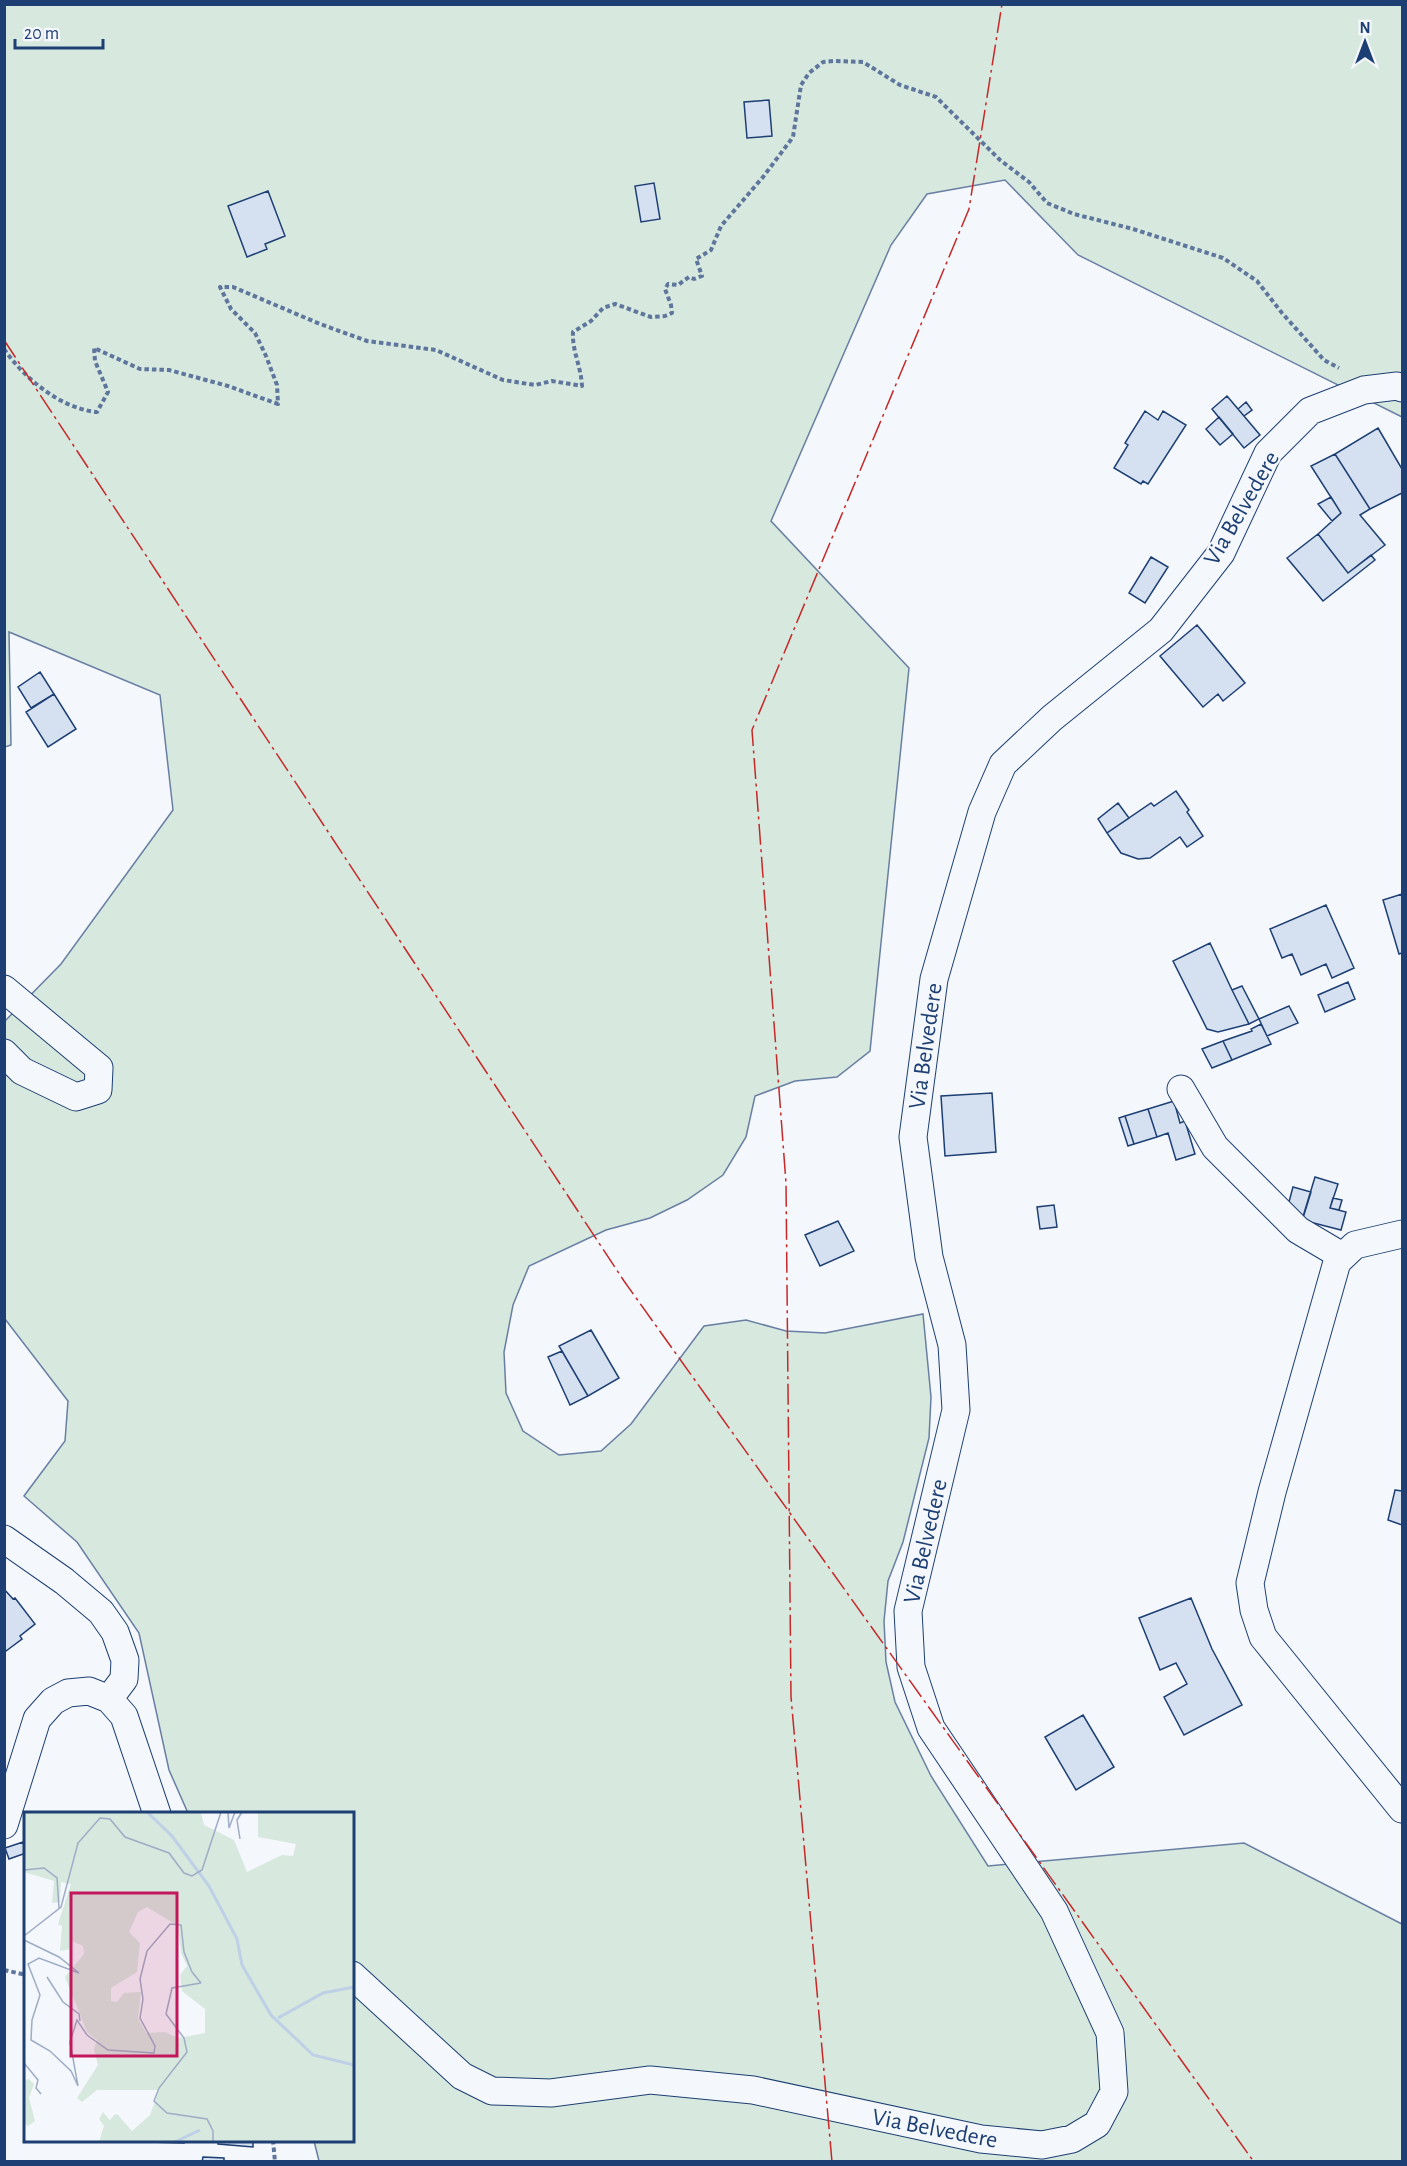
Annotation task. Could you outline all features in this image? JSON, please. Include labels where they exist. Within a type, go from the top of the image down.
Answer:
[{"type":"street","name":"Via Belvedere","points":[[354,1977],[462,2076],[492,2091],[551,2093],[650,2080],[753,2090],[981,2139],[1042,2145],[1072,2139],[1097,2124],[1114,2092],[1110,2033],[1054,1911],[931,1728],[911,1667],[908,1611],[956,1410],[952,1345],[929,1257],[913,1137],[933,979],[982,812],[1003,764],[1052,718],[1161,630],[1221,553],[1268,453],[1310,411],[1364,390],[1397,386],[1402,388]]},
{"type":"street","points":[[4,989],[99,1068],[98,1090],[76,1097],[22,1071],[4,1053]]},
{"type":"street","points":[[1181,1089],[1215,1146],[1298,1230],[1342,1256]]},
{"type":"street","points":[[1402,1234],[1355,1245],[1337,1262],[1272,1492],[1250,1583],[1254,1610],[1263,1636],[1402,1809]]},
{"type":"street","points":[[4,1539],[64,1581],[101,1612],[115,1632],[126,1660],[124,1680],[109,1699]]},
{"type":"street","points":[[4,1825],[38,1719],[53,1701],[68,1693],[89,1691],[109,1699],[124,1716],[156,1812]]},
{"type":"path","points":[[4,349],[15,364],[52,395],[85,411],[97,412],[108,392],[94,361],[94,348],[140,369],[169,370],[228,386],[278,404],[277,385],[255,333],[231,309],[220,286],[233,288],[367,341],[436,350],[503,380],[535,385],[552,381],[582,386],[581,369],[572,344],[573,332],[591,321],[603,308],[615,304],[651,317],[672,313],[665,289],[668,284],[678,285],[689,277],[694,279],[702,276],[696,259],[711,250],[720,225],[764,177],[793,137],[801,86],[809,73],[823,62],[834,61],[863,63],[900,85],[936,97],[1000,160],[1029,182],[1047,203],[1074,214],[1134,229],[1223,258],[1257,281],[1324,360],[1374,388]]},
{"type":"path","points":[[4,1970],[24,1975]]},
{"type":"path","points":[[273,2142],[275,2162]]},
{"type":"shaded area","points":[[5,5],[1402,5],[1402,417],[1078,255],[1005,180],[927,194],[891,245],[771,521],[909,668],[870,1051],[837,1077],[795,1081],[755,1096],[746,1137],[723,1175],[687,1200],[650,1218],[606,1230],[529,1266],[513,1305],[504,1352],[506,1393],[523,1431],[559,1455],[601,1451],[631,1424],[704,1326],[746,1320],[786,1331],[825,1333],[923,1314],[931,1397],[929,1438],[903,1542],[888,1581],[884,1621],[886,1662],[895,1702],[931,1776],[988,1866],[1244,1843],[1402,1924],[1402,2161],[319,2161],[314,2142],[354,2142],[354,1812],[188,1812],[169,1770],[139,1633],[77,1542],[24,1496],[65,1441],[68,1401],[5,1319],[5,1021],[61,964],[173,810],[160,695],[9,632],[11,745],[5,747]]},
{"type":"building","points":[[769,100],[772,136],[747,138],[744,102]]},
{"type":"building","points":[[654,183],[660,219],[641,222],[635,186]]},
{"type":"building","points":[[268,191],[285,236],[265,244],[267,249],[247,257],[228,206]]},
{"type":"building","points":[[1227,396],[1260,435],[1244,448],[1212,409]]},
{"type":"building","points":[[1246,402],[1252,410],[1244,416],[1238,409]]},
{"type":"building","points":[[1145,411],[1158,420],[1163,411],[1186,425],[1148,484],[1143,481],[1141,484],[1114,468],[1128,445],[1125,443]]},
{"type":"building","points":[[1219,417],[1233,434],[1220,445],[1206,429]]},
{"type":"building","points":[[1378,428],[1402,469],[1402,493],[1370,509],[1335,454]]},
{"type":"building","points":[[1335,454],[1370,509],[1360,515],[1385,545],[1348,573],[1318,534],[1341,513],[1311,466]]},
{"type":"building","points":[[1331,497],[1341,513],[1332,521],[1318,504]]},
{"type":"building","points":[[1318,534],[1348,573],[1371,555],[1375,560],[1323,601],[1287,558]]},
{"type":"building","points":[[1151,557],[1168,567],[1145,603],[1129,593]]},
{"type":"building","points":[[1197,625],[1245,683],[1223,701],[1218,694],[1203,707],[1160,656]]},
{"type":"building","points":[[40,672],[54,694],[31,708],[18,687]]},
{"type":"building","points":[[54,694],[76,729],[48,747],[26,712]]},
{"type":"building","points":[[1176,791],[1203,836],[1187,847],[1180,837],[1150,858],[1138,859],[1121,853],[1107,833],[1151,803],[1154,806]]},
{"type":"building","points":[[1118,803],[1129,818],[1107,833],[1098,819]]},
{"type":"building","points":[[1402,894],[1402,953],[1399,954],[1383,900]]},
{"type":"building","points":[[1326,905],[1354,968],[1332,978],[1326,964],[1301,975],[1292,954],[1282,958],[1270,929]]},
{"type":"building","points":[[1210,943],[1249,1024],[1218,1032],[1207,1029],[1173,961]]},
{"type":"building","points":[[1348,982],[1355,999],[1325,1012],[1318,995]]},
{"type":"building","points":[[1242,986],[1259,1019],[1249,1024],[1232,990]]},
{"type":"building","points":[[1289,1006],[1298,1023],[1267,1036],[1259,1019]]},
{"type":"building","points":[[1261,1024],[1271,1044],[1232,1060],[1223,1041],[1252,1031],[1251,1029]]},
{"type":"building","points":[[1223,1041],[1232,1060],[1212,1068],[1202,1049]]},
{"type":"building","points":[[992,1093],[996,1152],[945,1156],[941,1096]]},
{"type":"building","points":[[1174,1101],[1180,1123],[1185,1121],[1195,1154],[1176,1160],[1168,1133],[1157,1137],[1148,1109]]},
{"type":"building","points":[[1148,1109],[1157,1137],[1134,1144],[1125,1116]]},
{"type":"building","points":[[1125,1116],[1134,1144],[1128,1146],[1119,1118]]},
{"type":"building","points":[[1315,1177],[1338,1184],[1330,1208],[1346,1212],[1341,1230],[1302,1220]]},
{"type":"building","points":[[1293,1187],[1311,1192],[1303,1218],[1286,1213]]},
{"type":"building","points":[[1333,1198],[1342,1200],[1339,1210],[1330,1208]]},
{"type":"building","points":[[1054,1205],[1057,1227],[1040,1229],[1037,1207]]},
{"type":"building","points":[[838,1221],[854,1251],[820,1266],[805,1235]]},
{"type":"building","points":[[591,1330],[619,1378],[588,1396],[559,1346]]},
{"type":"building","points":[[562,1351],[588,1396],[570,1405],[548,1357]]},
{"type":"building","points":[[1395,1490],[1402,1491],[1402,1525],[1388,1520]]},
{"type":"building","points":[[4,1589],[13,1599],[15,1598],[35,1624],[20,1636],[22,1639],[6,1651],[4,1648]]},
{"type":"building","points":[[1191,1598],[1212,1649],[1242,1705],[1184,1735],[1164,1697],[1187,1684],[1176,1663],[1160,1670],[1139,1618]]},
{"type":"building","points":[[1083,1715],[1114,1767],[1076,1790],[1045,1737]]},
{"type":"building","points":[[23,1842],[24,1854],[9,1859],[5,1848]]},
{"type":"building","points":[[218,2142],[253,2142],[253,2147],[218,2144]]},
{"type":"building","points":[[203,2157],[224,2158],[224,2162],[202,2162]]},
{"type":"power","points":[[832,2162],[791,1697],[786,1183],[752,730],[969,209],[1002,4]]},
{"type":"power","points":[[4,340],[624,1281],[1254,2162]]}]
